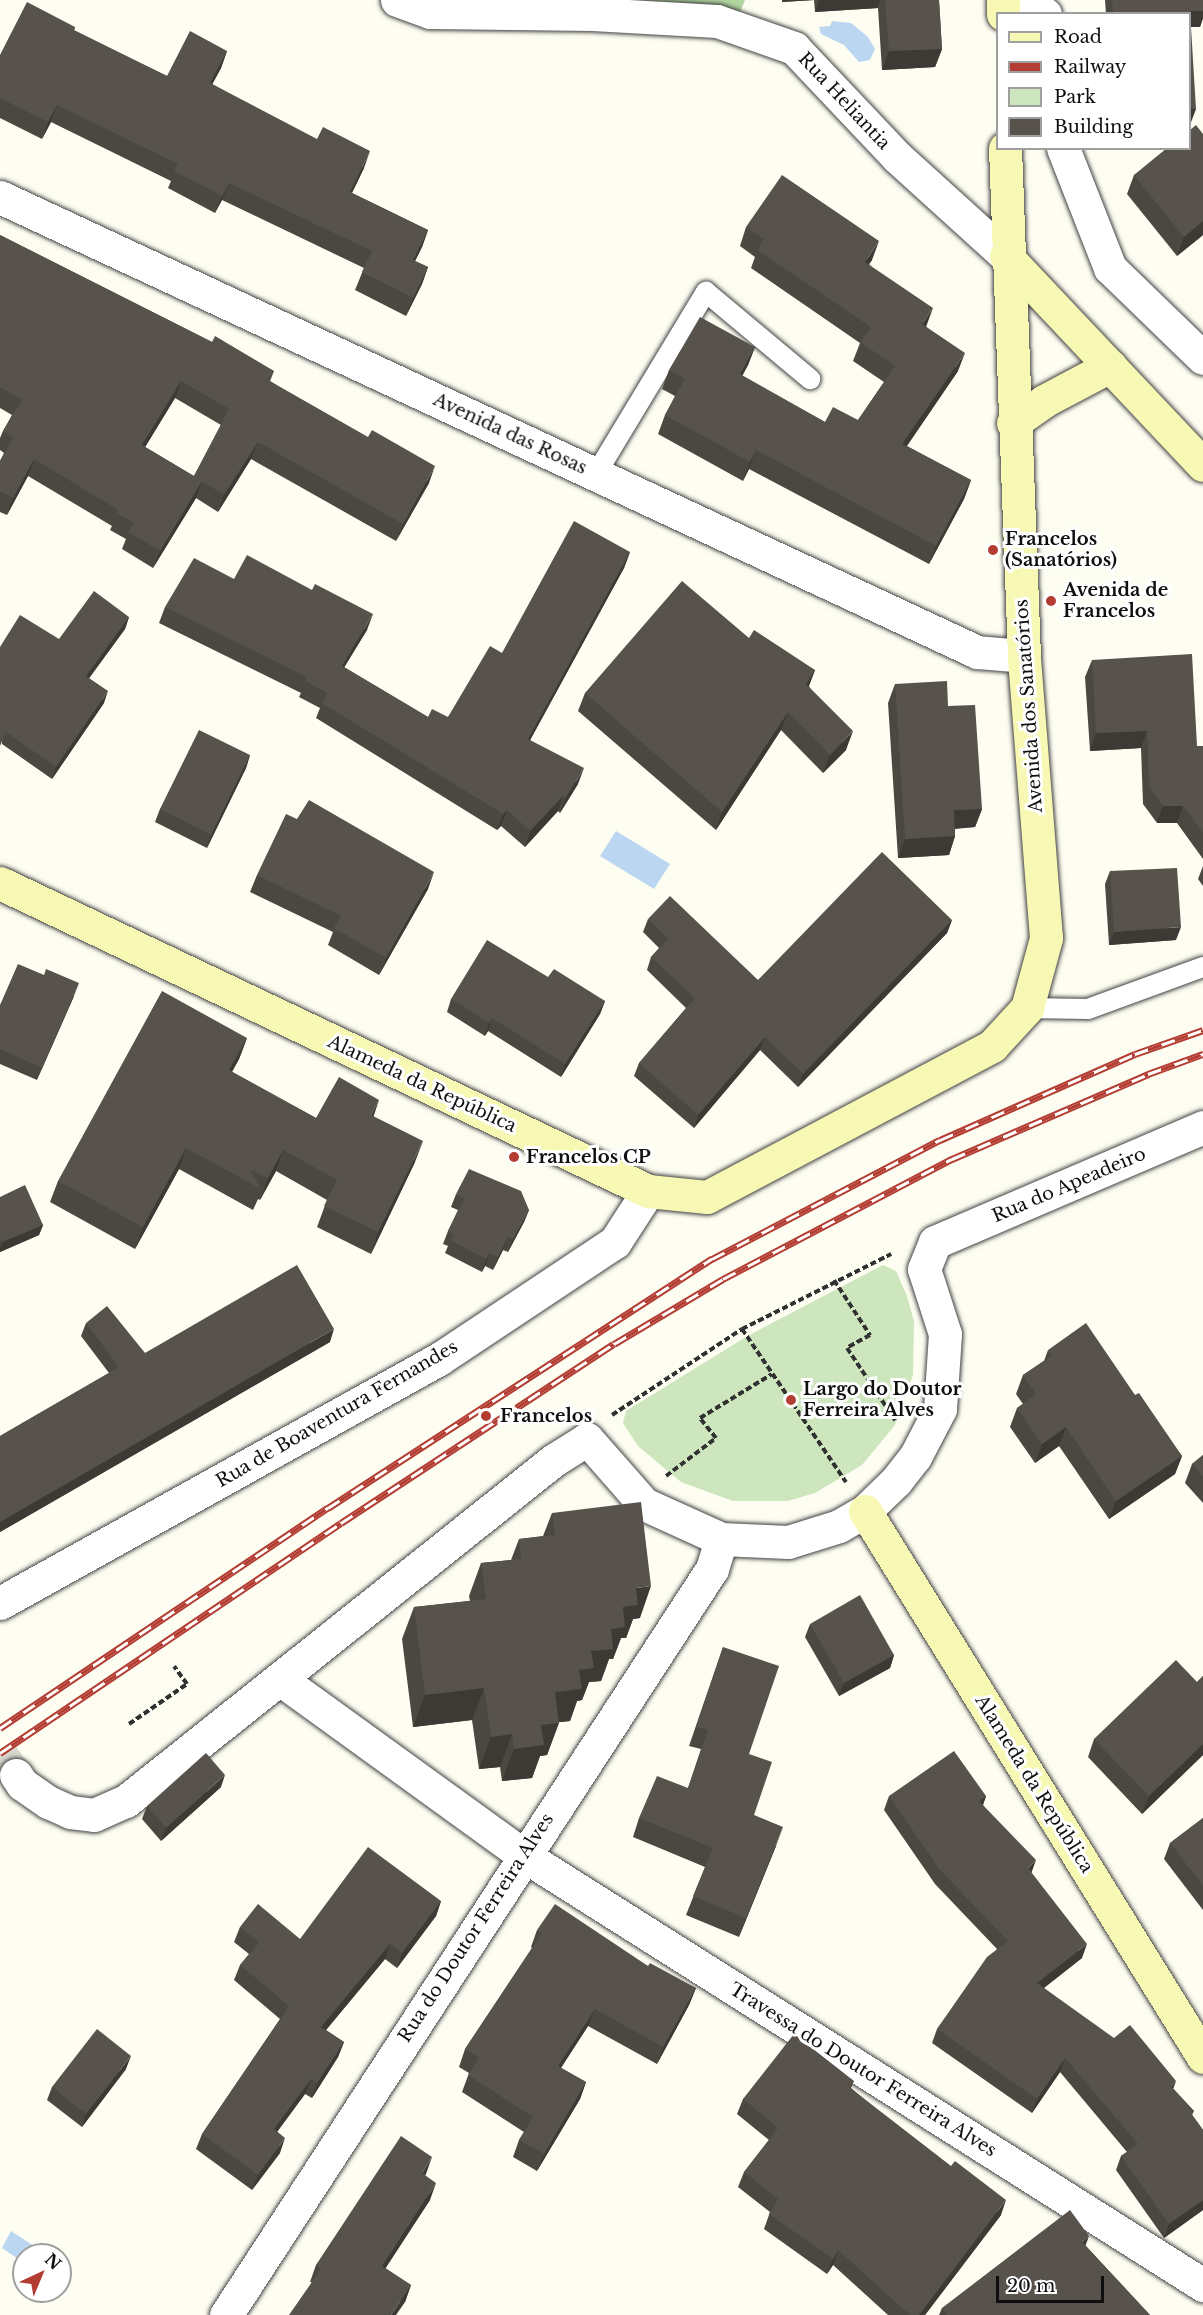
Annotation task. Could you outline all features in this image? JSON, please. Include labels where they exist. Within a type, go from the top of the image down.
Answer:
[{"type":"main road","name":"Avenida dos Sanatórios","points":[[1005,150],[1006,256],[1024,656],[1046,938],[1027,1008]]},
{"type":"main road","points":[[1006,256],[1203,465]]},
{"type":"main road","points":[[1013,423],[1044,400],[1110,366]]},
{"type":"main road","name":"Alameda da República","points":[[0,883],[648,1191],[707,1197],[992,1046],[1027,1008]]},
{"type":"main road","name":"Alameda da República","points":[[865,1511],[1203,2057]]},
{"type":"street","name":"Rua Heliantia","points":[[397,0],[430,12],[592,14],[717,21],[794,48],[897,157],[1006,256]]},
{"type":"street","points":[[1027,0],[1043,12]]},
{"type":"street","points":[[1064,150],[1110,268],[1203,358]]},
{"type":"street","name":"Avenida das Rosas","points":[[0,196],[977,652],[1024,656]]},
{"type":"street","name":"Rua do Apeadeiro","points":[[935,1242],[1203,1127]]},
{"type":"street","name":"Rua de Boaventura Fernandes","points":[[0,1603],[439,1359],[615,1242],[648,1191]]},
{"type":"street","points":[[16,1775],[22,1784],[48,1802],[70,1812],[94,1815],[126,1801],[554,1460],[587,1439],[644,1504],[721,1539],[788,1542],[839,1526],[865,1511],[915,1457],[940,1409],[945,1334],[924,1269],[935,1242]]},
{"type":"street","name":"Rua do Doutor Ferreira Alves","points":[[226,2315],[523,1855],[712,1569],[721,1539]]},
{"type":"street","points":[[280,1678],[523,1855]]},
{"type":"street","name":"Travessa do Doutor Ferreira Alves","points":[[523,1855],[1203,2285]]},
{"type":"lane","points":[[596,474],[706,292],[810,379]]},
{"type":"lane","points":[[1027,1008],[1088,1008],[1203,967]]},
{"type":"path","points":[[610,1416],[742,1329],[834,1280],[895,1252],[935,1242]]},
{"type":"path","points":[[834,1280],[870,1335],[847,1348],[902,1429]]},
{"type":"path","points":[[742,1329],[865,1511]]},
{"type":"path","points":[[662,1479],[716,1438],[700,1418],[772,1374]]},
{"type":"path","points":[[129,1724],[188,1684],[174,1666]]},
{"type":"green space","points":[[597,0],[745,0],[734,27]]},
{"type":"green space","points":[[883,1265],[896,1271],[907,1296],[914,1321],[913,1375],[895,1425],[862,1465],[815,1493],[788,1501],[733,1501],[681,1482],[638,1446],[623,1423],[626,1411],[749,1335]]},
{"type":"water","points":[[832,21],[851,23],[868,37],[875,49],[870,60],[859,62],[844,45],[821,34],[819,27],[830,26]]},
{"type":"water","points":[[616,831],[670,864],[654,889],[600,856]]},
{"type":"water","points":[[11,2231],[30,2243],[12,2243],[12,2255],[2,2248]]},
{"type":"building","points":[[885,0],[939,0],[942,49],[889,51]]},
{"type":"building","points":[[1112,0],[1203,0],[1203,11],[1113,12]]},
{"type":"building","points":[[27,2],[75,27],[74,30],[167,76],[190,31],[227,51],[210,83],[317,139],[323,127],[370,151],[350,192],[428,230],[413,260],[428,267],[413,298],[362,272],[372,251],[229,183],[222,196],[174,171],[178,164],[57,105],[48,122],[0,98],[0,55]]},
{"type":"building","points":[[1191,27],[1196,109],[1191,109]]},
{"type":"building","points":[[1196,125],[1203,134],[1203,221],[1184,237],[1134,175],[1165,150],[1191,150],[1191,129]]},
{"type":"building","points":[[782,175],[879,241],[865,262],[933,308],[922,324],[965,353],[902,444],[971,480],[936,546],[756,450],[750,462],[665,415],[685,379],[669,370],[700,317],[755,347],[740,374],[825,422],[833,407],[858,420],[895,366],[860,342],[871,327],[757,250],[764,239],[746,227]]},
{"type":"building","points":[[0,235],[212,342],[215,336],[274,371],[268,380],[368,437],[372,430],[435,466],[403,524],[258,442],[224,495],[202,481],[160,551],[128,532],[134,523],[117,513],[118,510],[34,459],[13,498],[0,491],[0,461],[13,438],[3,431],[22,400],[0,387]],"holes":[[[181,381],[229,409],[194,476],[200,480],[142,445]]]},
{"type":"building","points":[[574,521],[630,552],[528,739],[584,768],[566,797],[563,796],[530,831],[507,810],[503,814],[322,703],[327,693],[305,681],[307,677],[165,607],[194,558],[234,579],[247,555],[312,590],[315,584],[373,614],[342,666],[428,717],[432,709],[448,717],[490,646],[502,653]]},
{"type":"building","points":[[682,581],[749,638],[754,630],[815,670],[806,684],[853,731],[830,755],[788,712],[722,812],[585,693]]},
{"type":"building","points":[[94,591],[129,617],[86,676],[108,691],[56,767],[6,732],[0,746],[0,647],[20,615],[59,639]]},
{"type":"building","points":[[1192,654],[1197,746],[1203,746],[1203,833],[1183,806],[1163,806],[1149,787],[1147,731],[1096,733],[1092,660]]},
{"type":"building","points":[[947,681],[948,706],[975,705],[982,809],[954,810],[955,836],[905,839],[895,684]]},
{"type":"building","points":[[199,730],[250,755],[211,835],[160,809]]},
{"type":"building","points":[[309,800],[434,872],[386,958],[334,928],[341,916],[257,875],[286,814],[297,819]]},
{"type":"building","points":[[882,852],[952,920],[803,1074],[765,1037],[698,1115],[639,1063],[695,998],[651,957],[668,939],[648,919],[670,896],[758,980]]},
{"type":"building","points":[[1177,868],[1181,927],[1114,932],[1110,871]]},
{"type":"building","points":[[487,940],[548,977],[554,969],[605,1001],[565,1064],[492,1018],[489,1023],[451,999]]},
{"type":"building","points":[[18,964],[44,975],[46,969],[79,983],[42,1068],[0,1049],[0,1005]]},
{"type":"building","points":[[162,991],[247,1038],[229,1070],[316,1118],[339,1077],[379,1100],[371,1115],[423,1141],[378,1232],[324,1206],[337,1180],[283,1150],[268,1178],[250,1170],[261,1189],[186,1148],[143,1227],[58,1181]]},
{"type":"building","points":[[469,1169],[521,1191],[529,1210],[513,1239],[508,1237],[498,1257],[490,1253],[486,1259],[450,1240],[453,1234],[448,1231],[465,1198],[456,1194]]},
{"type":"building","points":[[25,1185],[43,1225],[2,1242],[0,1197]]},
{"type":"building","points":[[297,1265],[334,1329],[0,1522],[0,1436],[119,1367],[86,1323],[107,1306],[145,1353]]},
{"type":"building","points":[[1086,1323],[1135,1395],[1139,1393],[1182,1456],[1116,1501],[1066,1427],[1042,1444],[1017,1408],[1036,1394],[1023,1375],[1051,1356],[1048,1350]]},
{"type":"building","points":[[1203,1455],[1203,1477],[1192,1464]]},
{"type":"building","points":[[641,1502],[651,1586],[636,1588],[638,1605],[623,1607],[625,1627],[611,1629],[613,1649],[591,1651],[594,1668],[579,1670],[582,1689],[555,1692],[559,1723],[541,1725],[544,1745],[514,1749],[512,1734],[491,1737],[484,1688],[425,1695],[414,1607],[486,1599],[481,1563],[521,1559],[519,1539],[555,1535],[552,1513]]},
{"type":"building","points":[[860,1595],[894,1655],[844,1683],[810,1624]]},
{"type":"building","points":[[723,1647],[779,1666],[749,1754],[772,1762],[754,1815],[783,1827],[746,1918],[693,1896],[713,1848],[639,1818],[657,1776],[688,1788],[708,1730],[696,1727]]},
{"type":"building","points":[[1176,1660],[1197,1682],[1203,1676],[1203,1744],[1149,1796],[1094,1739]]},
{"type":"building","points":[[954,1751],[986,1796],[979,1801],[1036,1860],[1028,1868],[1087,1944],[1037,1983],[1114,2038],[1130,2025],[1176,2081],[1171,2086],[1194,2111],[1191,2113],[1203,2130],[1203,2200],[1169,2224],[1121,2156],[1138,2144],[1065,2058],[1037,2099],[937,2029],[987,1957],[1008,1941],[940,1870],[889,1796]]},
{"type":"building","points":[[206,1753],[225,1775],[166,1828],[147,1806]]},
{"type":"building","points":[[1203,1818],[1203,1886],[1170,1843]]},
{"type":"building","points":[[368,1847],[441,1901],[402,1953],[390,1944],[321,2027],[344,2042],[317,2083],[311,2079],[274,2129],[285,2138],[258,2175],[202,2134],[289,2006],[240,1965],[259,1943],[240,1927],[258,1904],[300,1939]]},
{"type":"building","points":[[555,1904],[648,1966],[650,1963],[696,1988],[663,2047],[595,2009],[558,2066],[586,2082],[544,2154],[519,2140],[533,2117],[468,2075],[479,2058],[465,2049],[542,1933],[537,1930]]},
{"type":"building","points":[[97,2029],[131,2056],[86,2114],[52,2087]]},
{"type":"building","points":[[794,2034],[854,2081],[849,2087],[951,2166],[955,2161],[1006,2200],[919,2315],[910,2315],[838,2250],[833,2259],[769,2214],[778,2199],[744,2172],[778,2128],[743,2099]]},
{"type":"building","points":[[401,2136],[432,2157],[422,2173],[436,2183],[382,2266],[411,2285],[391,2315],[289,2315],[321,2269],[316,2265]]},
{"type":"building","points":[[1070,2210],[1089,2236],[1082,2242],[1150,2315],[947,2315],[942,2308]]},
{"type":"tunnel","points":[[0,1752],[16,1775]]},
{"type":"railway","points":[[0,1728],[328,1508],[712,1259],[940,1140],[1135,1054],[1203,1030]]},
{"type":"railway","points":[[0,1753],[341,1523],[614,1344],[723,1279],[952,1159],[1148,1074],[1203,1054]]},
{"type":"place","name":"Francelos (Sanatórios)","points":[[993,550]]},
{"type":"place","name":"Avenida de Francelos","points":[[1051,601]]},
{"type":"place","name":"Francelos CP","points":[[514,1157]]},
{"type":"place","name":"Largo do Doutor Ferreira Alves","points":[[791,1400]]},
{"type":"place","name":"Francelos","points":[[486,1416]]}]
